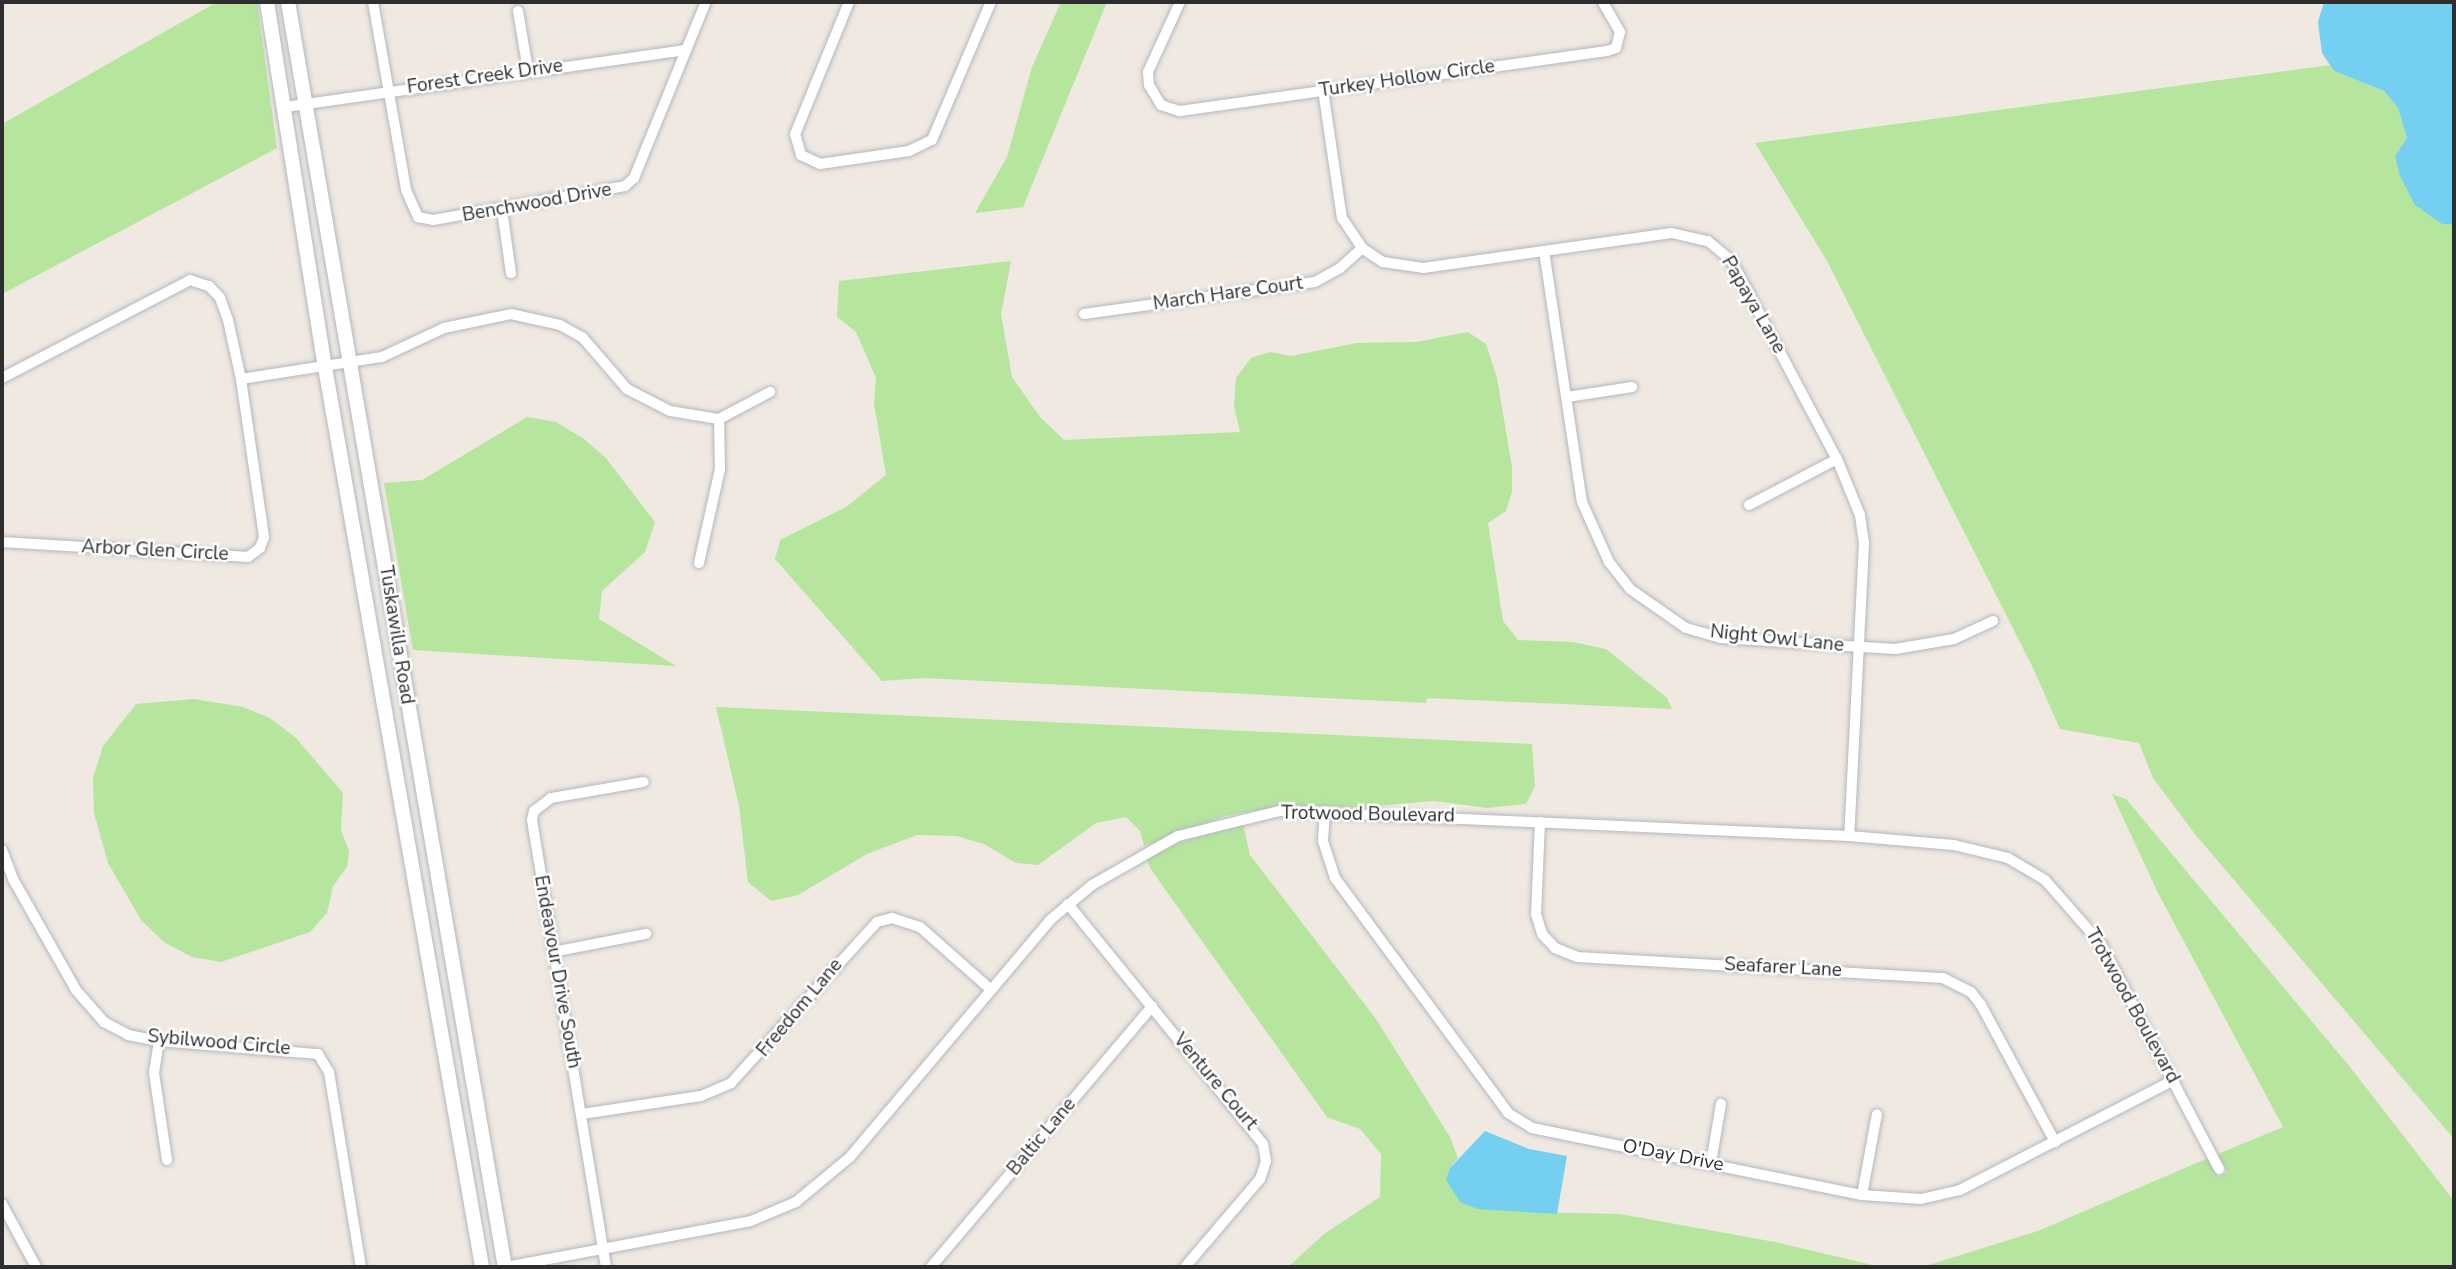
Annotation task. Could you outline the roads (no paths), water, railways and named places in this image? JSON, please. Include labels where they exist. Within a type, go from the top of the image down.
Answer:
[{"type":"main road","name":"Tuskawilla Road","points":[[267,2],[325,367],[482,1267]]},
{"type":"main road","name":"Tuskawilla Road","points":[[288,2],[506,1267]]},
{"type":"street","points":[[373,2],[389,91]]},
{"type":"street","name":"Benchwood Drive","points":[[389,91],[406,190],[418,217],[433,220],[625,186],[634,178],[706,2]]},
{"type":"street","points":[[849,2],[795,134],[801,155],[820,163],[909,151],[932,140],[991,2]]},
{"type":"street","name":"Turkey Hollow Circle","points":[[1180,2],[1149,66],[1153,94],[1161,105],[1180,111],[1608,51],[1616,48],[1620,32],[1603,2]]},
{"type":"street","points":[[518,11],[528,70]]},
{"type":"street","name":"Forest Creek Drive","points":[[285,107],[528,70],[686,50]]},
{"type":"street","name":"Papaya Lane","points":[[1323,90],[1342,218],[1362,248],[1383,262],[1412,268],[1672,233],[1692,235],[1718,247],[1731,260],[1837,459],[1860,515],[1864,544],[1850,836]]},
{"type":"street","points":[[502,209],[511,273]]},
{"type":"street","name":"March Hare Court","points":[[1084,314],[1315,282],[1340,268],[1362,248]]},
{"type":"street","name":"Night Owl Lane","points":[[1544,251],[1582,502],[1609,562],[1630,589],[1686,628],[1721,638],[1859,647],[1925,646],[1993,621]]},
{"type":"street","name":"Arbor Glen Circle","points":[[2,378],[190,280],[209,286],[220,298],[241,379],[264,537],[260,548],[248,557],[2,542]]},
{"type":"street","points":[[241,379],[382,356],[444,328],[484,317],[536,317],[583,338],[627,389],[647,401],[719,419],[770,392]]},
{"type":"street","points":[[1567,397],[1632,387]]},
{"type":"street","points":[[699,563],[720,469],[719,419]]},
{"type":"street","points":[[1749,505],[1837,459]]},
{"type":"street","name":"Endeavour Drive South","points":[[606,1267],[532,832],[534,811],[551,798],[644,782]]},
{"type":"street","name":"Trotwood Boulevard","points":[[506,1267],[751,1221],[796,1202],[850,1157],[990,989],[1068,904],[1121,865],[1178,836],[1280,811],[1850,836],[1985,851],[2026,867],[2045,880],[2101,944],[2219,1169]]},
{"type":"street","name":"O'Day Drive","points":[[1325,811],[1323,841],[1335,878],[1508,1113],[1532,1129],[1862,1195],[1894,1200],[1940,1197],[2055,1142],[2174,1080]]},
{"type":"street","name":"Seafarer Lane","points":[[1540,822],[1536,914],[1542,934],[1555,948],[1577,957],[1942,978],[1970,992],[1981,1005],[2055,1142]]},
{"type":"street","name":"Sybilwood Circle","points":[[2,850],[13,879],[87,1005],[104,1022],[128,1035],[159,1041],[317,1054],[329,1072],[362,1267]]},
{"type":"street","name":"Venture Court","points":[[1068,904],[1257,1132],[1266,1161],[1260,1179],[1185,1267]]},
{"type":"street","name":"Freedom Lane","points":[[582,1114],[701,1096],[731,1083],[877,922],[892,918],[920,927],[990,989]]},
{"type":"street","points":[[553,951],[646,934]]},
{"type":"street","name":"Baltic Lane","points":[[931,1267],[1152,1006]]},
{"type":"street","points":[[159,1041],[154,1073],[167,1160]]},
{"type":"street","points":[[1711,1163],[1721,1104]]},
{"type":"street","points":[[1862,1195],[1877,1114]]},
{"type":"street","points":[[2,1204],[36,1267]]},
{"type":"water","points":[[2324,2],[2454,2],[2454,225],[2442,224],[2415,205],[2400,176],[2395,156],[2407,138],[2398,108],[2384,91],[2334,71],[2322,53],[2318,22]]},
{"type":"water","points":[[1485,1131],[1529,1149],[1567,1156],[1557,1214],[1478,1209],[1460,1202],[1446,1180],[1450,1168]]}]
